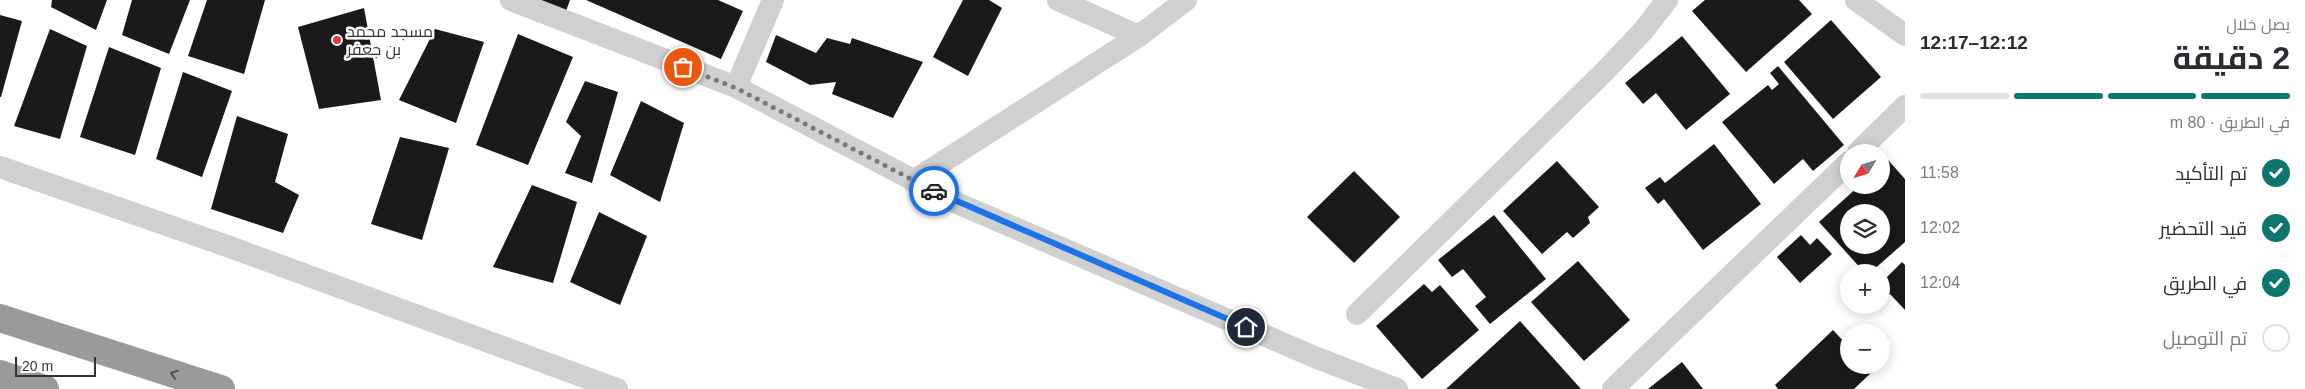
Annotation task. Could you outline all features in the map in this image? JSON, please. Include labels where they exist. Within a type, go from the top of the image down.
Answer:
[{"type":"highway","points":[[0,304],[51,333]]},
{"type":"highway","points":[[0,318],[221,389]]},
{"type":"highway","points":[[0,374],[45,389]]},
{"type":"highway","points":[[0,386],[33,389]]},
{"type":"street","points":[[511,0],[736,88],[959,204],[1290,347],[1397,389]]},
{"type":"street","points":[[736,88],[773,0]]},
{"type":"street","points":[[1058,0],[1139,36]]},
{"type":"street","points":[[912,181],[1139,36],[1186,0]]},
{"type":"street","points":[[1357,314],[1606,70],[1643,31],[1667,0]]},
{"type":"street","points":[[1856,0],[1905,34]]},
{"type":"street","points":[[1866,144],[1905,106]]},
{"type":"street","points":[[0,167],[227,246],[617,389]]},
{"type":"street","points":[[1613,389],[1840,171]]},
{"type":"building","points":[[52,0],[107,0],[96,30],[51,7]]},
{"type":"building","points":[[132,0],[190,0],[169,54],[122,35]]},
{"type":"building","points":[[207,0],[265,0],[244,74],[188,56]]},
{"type":"building","points":[[535,0],[570,0],[566,11]]},
{"type":"building","points":[[586,0],[718,0],[743,11],[721,59]]},
{"type":"building","points":[[963,0],[989,0],[1002,8],[968,76],[933,57]]},
{"type":"building","points":[[1705,0],[1799,0],[1812,14],[1746,72],[1692,11]]},
{"type":"building","points":[[364,8],[381,100],[319,109],[298,27]]},
{"type":"building","points":[[0,15],[22,21],[1,97],[0,97]]},
{"type":"building","points":[[1831,20],[1881,77],[1833,119],[1784,62]]},
{"type":"building","points":[[50,29],[87,46],[60,139],[14,126]]},
{"type":"building","points":[[435,29],[484,42],[456,123],[399,100]]},
{"type":"building","points":[[518,34],[573,57],[528,165],[476,145]]},
{"type":"building","points":[[776,35],[816,53],[827,38],[850,44],[852,38],[923,62],[893,118],[832,94],[836,82],[810,85],[766,62]]},
{"type":"building","points":[[1682,36],[1730,94],[1686,130],[1656,93],[1643,104],[1625,83]]},
{"type":"building","points":[[109,47],[161,68],[135,155],[80,137]]},
{"type":"building","points":[[1778,66],[1843,144],[1840,144],[1840,148],[1813,171],[1803,159],[1774,184],[1722,122],[1768,85],[1772,90],[1779,84],[1770,73]]},
{"type":"building","points":[[183,72],[232,91],[202,177],[156,159]]},
{"type":"building","points":[[585,81],[618,92],[592,183],[565,173],[581,136],[566,122]]},
{"type":"building","points":[[641,101],[684,123],[660,202],[610,175]]},
{"type":"building","points":[[237,116],[288,134],[275,182],[299,195],[283,233],[211,209]]},
{"type":"building","points":[[400,137],[449,148],[422,240],[371,224]]},
{"type":"building","points":[[1714,144],[1761,204],[1703,250],[1664,199],[1658,204],[1645,188],[1660,177],[1665,183]]},
{"type":"building","points":[[1557,161],[1599,207],[1588,217],[1590,223],[1573,238],[1567,232],[1542,254],[1503,211]]},
{"type":"building","points":[[1890,162],[1905,179],[1905,242],[1880,264],[1857,264],[1848,254],[1890,254],[1890,204],[1840,204],[1840,245],[1819,222],[1850,194],[1890,194]]},
{"type":"building","points":[[1354,171],[1400,217],[1354,263],[1307,217]]},
{"type":"building","points":[[532,185],[577,202],[553,283],[493,267]]},
{"type":"building","points":[[599,212],[647,236],[620,305],[570,282]]},
{"type":"building","points":[[1494,215],[1546,279],[1490,324],[1475,306],[1486,297],[1463,269],[1452,277],[1438,260]]},
{"type":"building","points":[[1801,235],[1810,245],[1817,238],[1832,254],[1800,283],[1777,257]]},
{"type":"building","points":[[1578,261],[1630,320],[1584,361],[1531,302]]},
{"type":"building","points":[[1902,262],[1905,265],[1905,310],[1890,294],[1890,274]]},
{"type":"building","points":[[1424,284],[1432,292],[1440,285],[1479,330],[1422,379],[1376,326]]},
{"type":"building","points":[[1520,321],[1581,389],[1446,389]]},
{"type":"building","points":[[1833,330],[1840,337],[1840,374],[1870,374],[1854,389],[1778,389],[1775,385]]},
{"type":"building","points":[[1682,362],[1703,389],[1648,389]]},
{"type":"way so far","points":[[683,67],[736,88],[934,191]]},
{"type":"place","name":"مسجد محمد بن جعفر","points":[[337,40]]},
{"type":"route","points":[[934,191],[959,204],[1246,327]]}]
